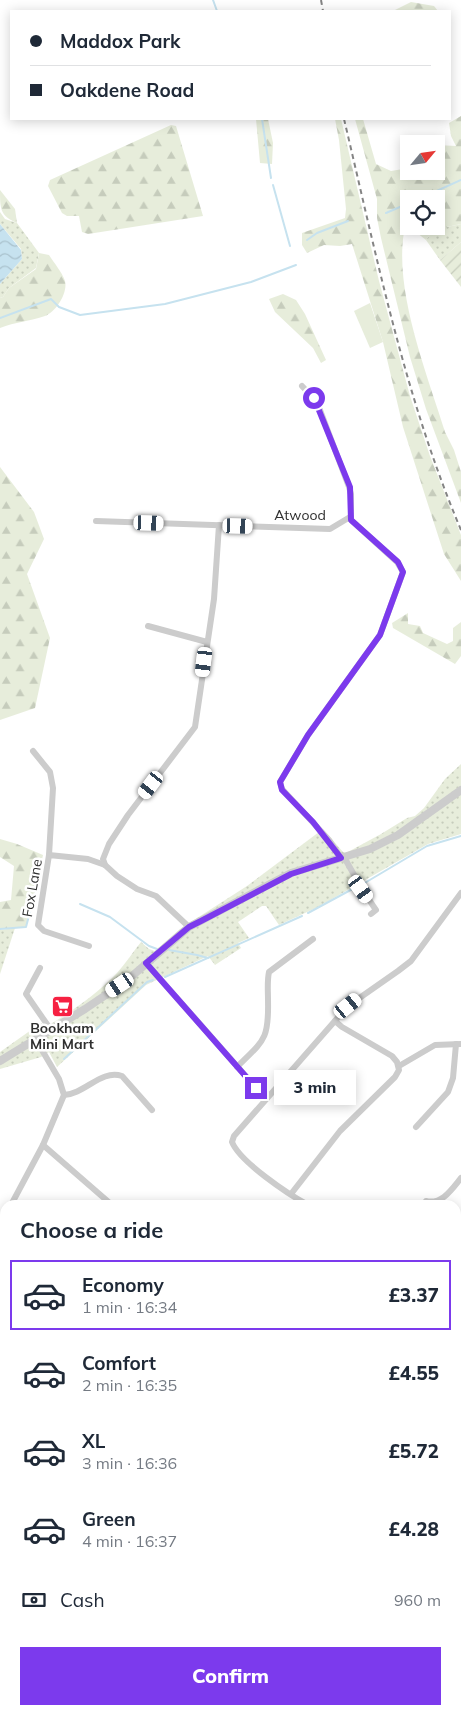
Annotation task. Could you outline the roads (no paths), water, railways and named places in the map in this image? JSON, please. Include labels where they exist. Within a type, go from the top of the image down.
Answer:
[{"type":"street","points":[[302,386],[317,402],[350,487],[350,517],[358,527],[398,562],[403,572],[380,635],[308,735],[280,782],[282,790],[343,857],[376,910],[371,914]]},
{"type":"street","name":"Atwood","points":[[96,521],[330,529],[350,517]]},
{"type":"street","points":[[105,866],[103,857],[109,844],[128,815],[195,727],[214,599],[220,525]]},
{"type":"street","points":[[148,626],[207,642]]},
{"type":"street","points":[[33,751],[50,772],[53,788],[49,855]]},
{"type":"street","points":[[0,1061],[125,982],[189,927],[291,874],[370,849],[398,835],[461,790]]},
{"type":"street","name":"Fox Lane","points":[[89,946],[48,933],[38,925],[49,855],[88,859],[105,866],[124,881],[156,896],[189,927]]},
{"type":"street","points":[[300,1200],[263,1174],[239,1152],[232,1142],[234,1136],[334,1021],[356,999],[411,961],[461,893]]},
{"type":"street","points":[[237,1067],[265,1037],[268,1023],[269,972],[313,939]]},
{"type":"street","points":[[146,963],[266,1098]]},
{"type":"street","points":[[40,968],[26,994],[51,1030]]},
{"type":"street","points":[[291,1194],[340,1131],[397,1074],[398,1066],[392,1056],[334,1021]]},
{"type":"street","points":[[14,1200],[43,1145],[64,1096],[59,1079],[36,1040]]},
{"type":"street","points":[[398,1066],[438,1044],[459,1044],[451,1085],[444,1097],[416,1127]]},
{"type":"street","points":[[64,1096],[73,1095],[106,1076],[116,1074],[122,1076],[152,1110]]},
{"type":"street","points":[[43,1145],[106,1200]]},
{"type":"street","points":[[436,1200],[445,1196],[461,1178]]},
{"type":"water","points":[[0,224],[21,250],[22,259],[0,284]]},
{"type":"waterway","points":[[213,0],[217,10]]},
{"type":"waterway","points":[[262,120],[271,178]]},
{"type":"waterway","points":[[439,190],[461,180]]},
{"type":"waterway","points":[[273,185],[290,246]]},
{"type":"waterway","points":[[386,213],[400,207]]},
{"type":"waterway","points":[[307,240],[317,233],[348,221]]},
{"type":"waterway","points":[[0,318],[51,299],[59,307],[80,315],[165,304],[251,282],[296,265]]},
{"type":"waterway","points":[[363,884],[427,846],[461,836]]},
{"type":"waterway","points":[[308,913],[358,886]]},
{"type":"waterway","points":[[0,929],[26,927],[34,897]]},
{"type":"waterway","points":[[80,904],[110,917],[149,946],[157,949]]},
{"type":"waterway","points":[[165,977],[302,916]]},
{"type":"waterway","points":[[169,950],[208,958]]},
{"type":"waterway","points":[[64,1059],[147,982],[153,980]]},
{"type":"railway","points":[[321,0],[323,10]]},
{"type":"railway","points":[[344,120],[408,379],[441,480],[461,530]]},
{"type":"place","name":"Bookham Mini Mart","points":[[62,1006]]}]
